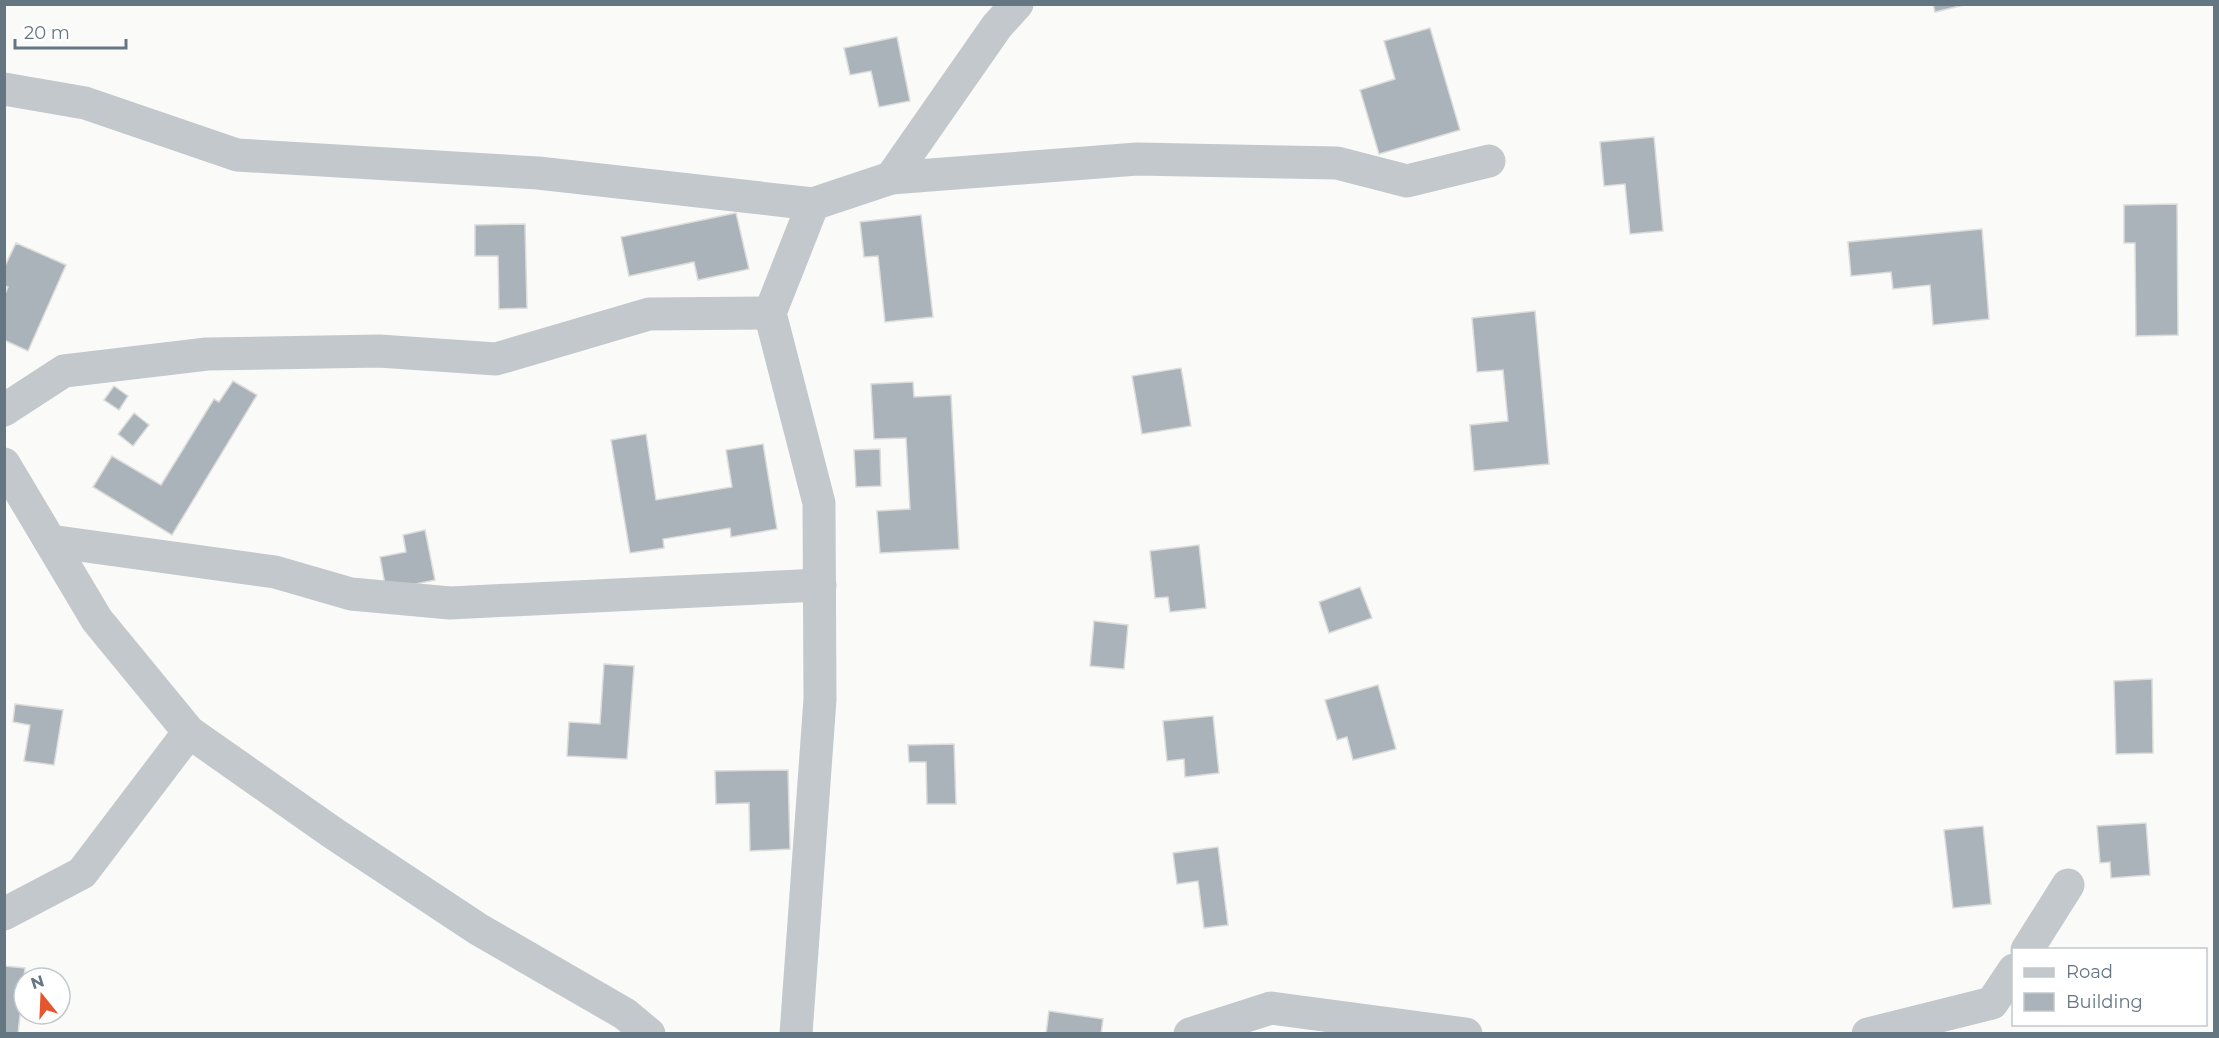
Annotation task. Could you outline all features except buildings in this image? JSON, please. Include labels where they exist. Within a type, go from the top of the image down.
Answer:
[{"type":"street","points":[[891,178],[1001,12]]},
{"type":"street","points":[[4,89],[85,103],[237,155],[538,173],[813,204],[891,178],[1137,159],[1336,163],[1407,181],[1490,161]]},
{"type":"street","points":[[796,1034],[820,699],[819,503],[770,313],[813,204]]},
{"type":"street","points":[[4,410],[64,371],[207,354],[379,351],[496,359],[649,314],[770,313]]},
{"type":"street","points":[[4,464],[97,620],[189,732],[333,833],[478,929],[625,1014],[649,1034]]},
{"type":"street","points":[[50,541],[274,572],[351,594],[450,603],[820,585]]},
{"type":"street","points":[[4,914],[82,873],[189,732]]},
{"type":"street","points":[[2028,948],[2068,885]]},
{"type":"street","points":[[1868,1034],[1992,1003],[2012,972]]},
{"type":"street","points":[[1190,1034],[1271,1008],[1466,1034]]}]
